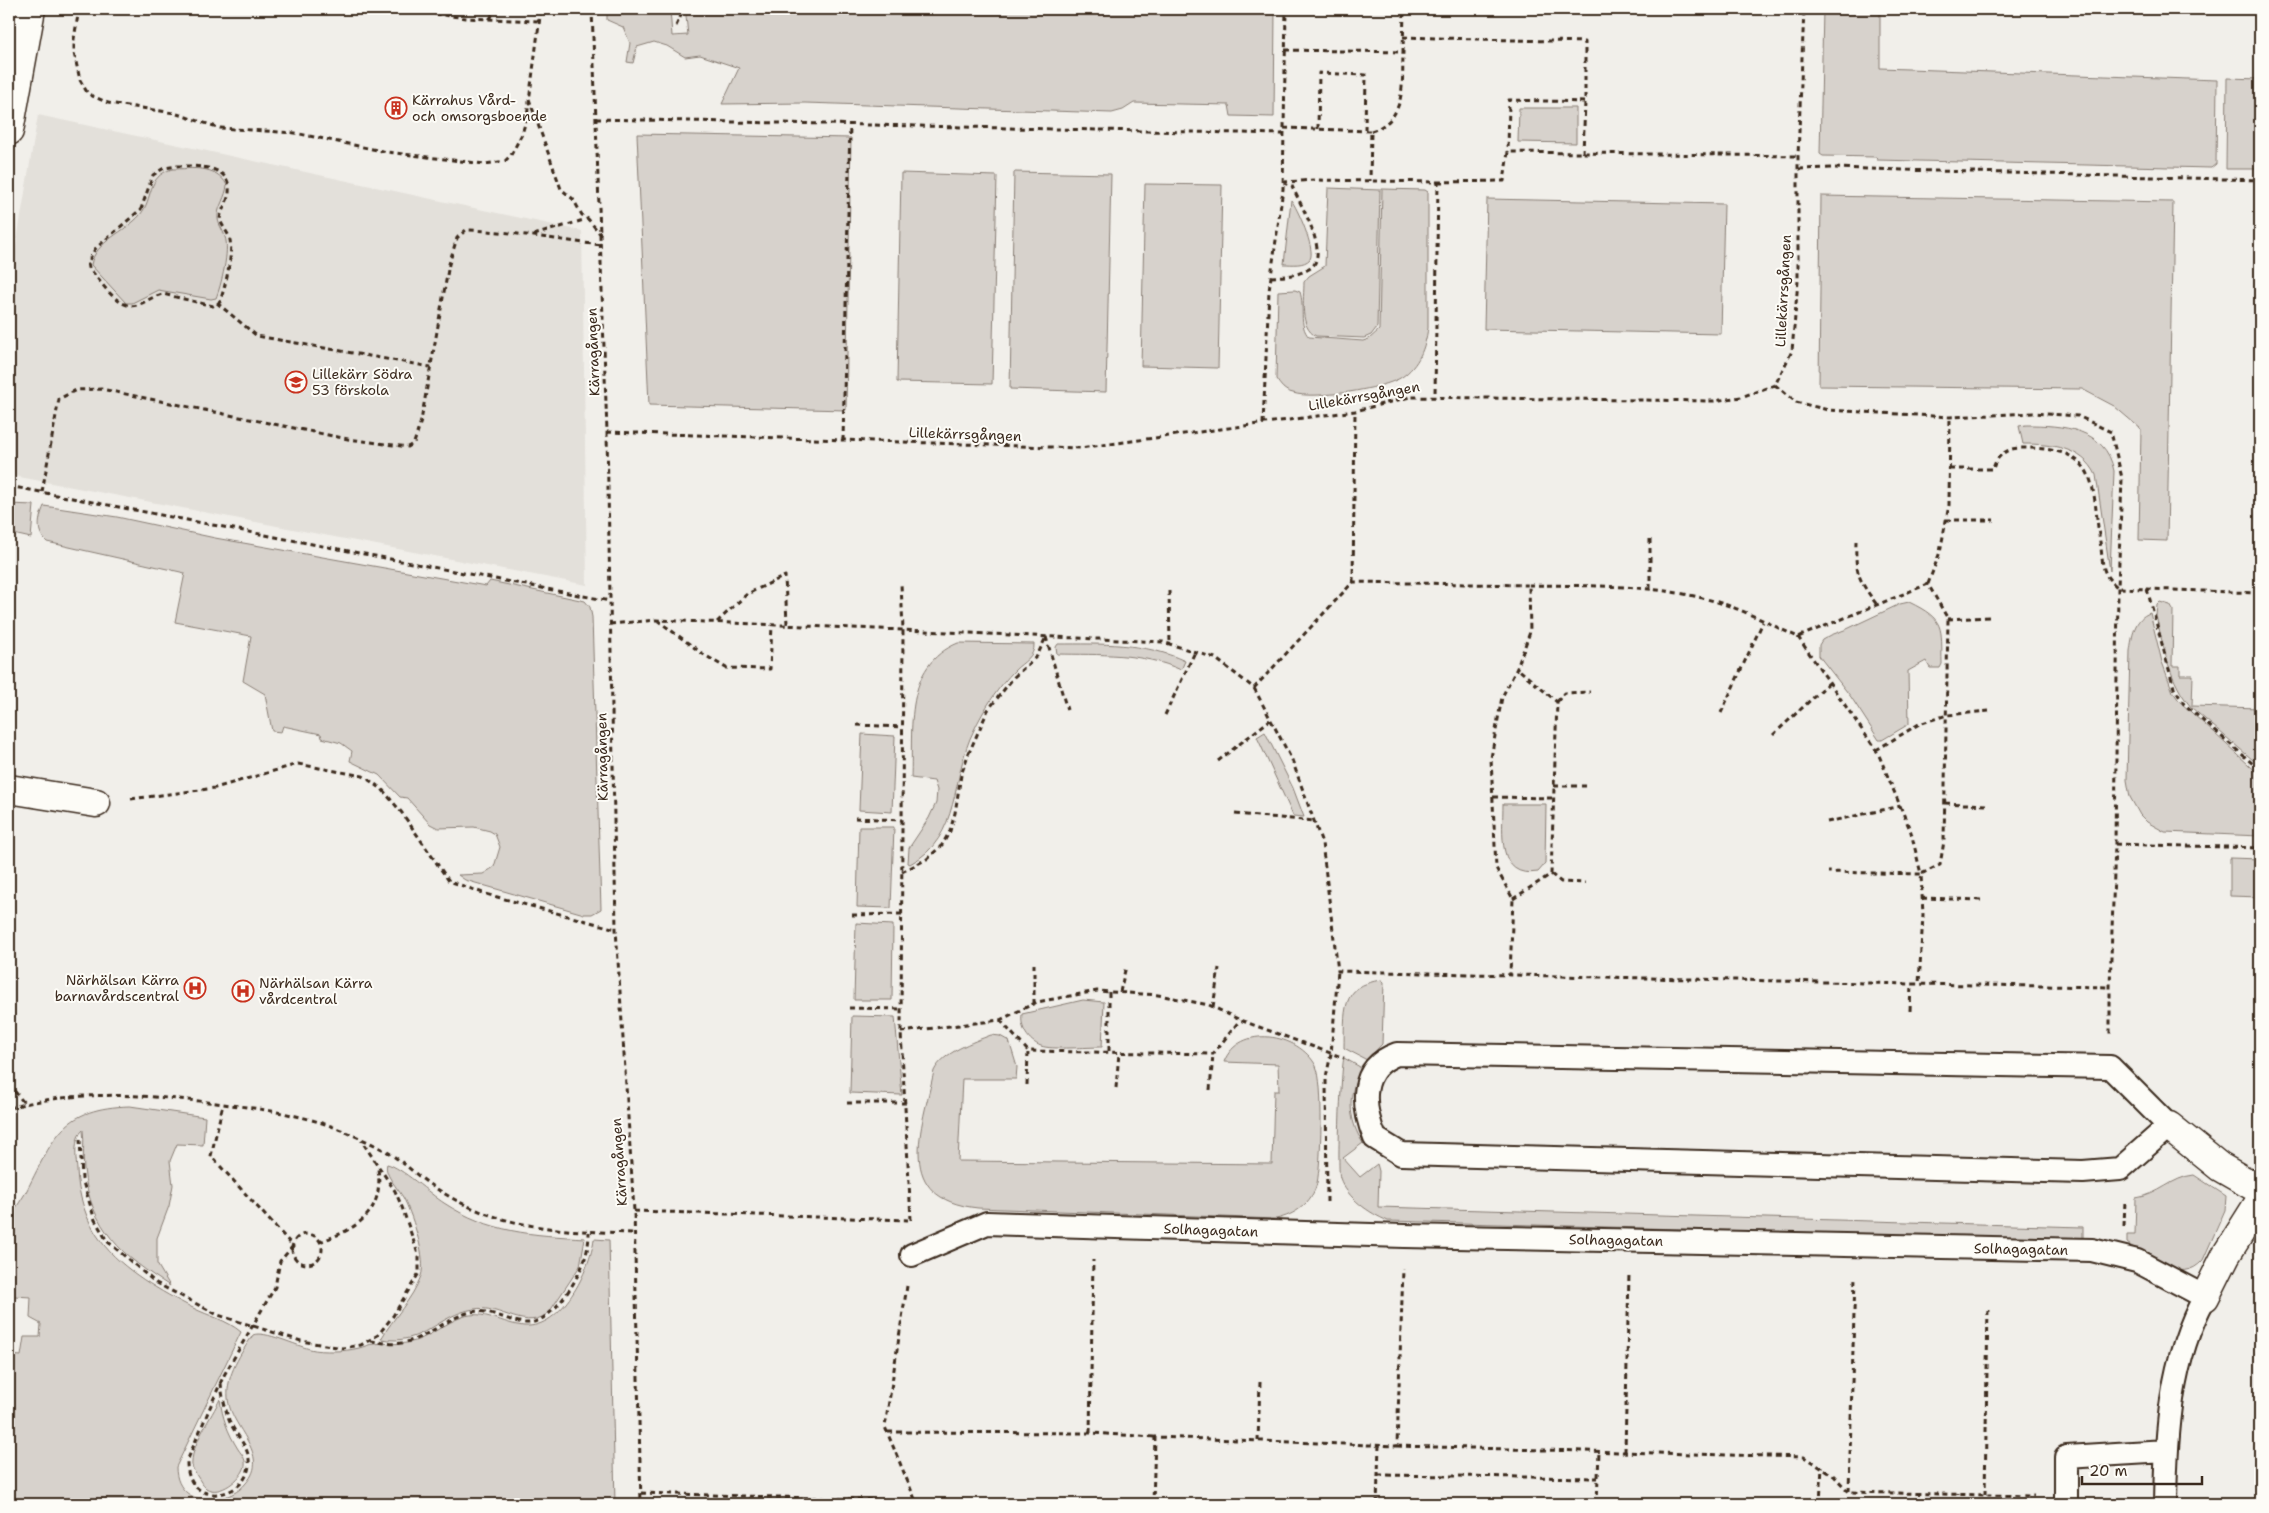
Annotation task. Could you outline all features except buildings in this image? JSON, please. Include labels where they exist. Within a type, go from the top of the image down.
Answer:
[{"type":"street","points":[[9,131],[31,9]]},
{"type":"street","points":[[9,789],[96,803]]},
{"type":"street","points":[[2169,1126],[2220,1167],[2260,1190]]},
{"type":"street","points":[[2205,1297],[2226,1255],[2260,1201]]},
{"type":"lane","points":[[1398,1054],[2110,1067],[2169,1126],[2120,1169],[2083,1172],[1401,1154],[1375,1138],[1365,1109],[1365,1093],[1375,1070],[1384,1058],[1398,1054]]},
{"type":"lane","name":"Solhagagatan","points":[[912,1254],[988,1223],[1404,1236],[1856,1247],[2092,1250],[2137,1261],[2205,1297]]},
{"type":"lane","points":[[2165,1504],[2166,1451],[2172,1399],[2181,1360],[2195,1315],[2205,1297]]},
{"type":"lane","points":[[2067,1500],[2066,1457],[2166,1451]]},
{"type":"path","points":[[79,9],[74,53],[80,80],[88,94],[108,103],[174,113],[220,128],[295,133],[387,152],[485,164],[504,161],[511,155],[522,134],[529,99],[541,9]]},
{"type":"path","points":[[399,9],[428,14],[538,21]]},
{"type":"path","points":[[490,19],[494,9]]},
{"type":"path","name":"Kärragången","points":[[592,9],[607,432],[616,929],[634,1211],[641,1504]]},
{"type":"path","points":[[676,26],[684,9]]},
{"type":"path","points":[[1264,424],[1271,277],[1283,182],[1286,9]]},
{"type":"path","points":[[1284,128],[1365,131],[1382,128],[1393,117],[1402,96],[1404,9]]},
{"type":"path","name":"Lillekärrsgången","points":[[607,432],[1080,448],[1356,411],[1410,397],[1714,401],[1742,397],[1775,385],[1792,352],[1798,281],[1798,156],[1804,9]]},
{"type":"path","points":[[1403,37],[1585,42],[1584,153]]},
{"type":"path","points":[[1285,50],[1403,52]]},
{"type":"path","points":[[1318,129],[1320,73],[1366,75],[1365,131]]},
{"type":"path","points":[[529,99],[560,189],[573,199],[582,215],[588,219],[601,235]]},
{"type":"path","points":[[1283,182],[1316,180],[1504,181],[1508,152],[1509,100],[1585,102]]},
{"type":"path","points":[[596,119],[1284,134]]},
{"type":"path","points":[[843,441],[850,124]]},
{"type":"path","points":[[1370,181],[1371,131]]},
{"type":"path","points":[[1508,152],[1798,156]]},
{"type":"path","points":[[176,166],[212,168],[224,177],[229,185],[228,197],[220,219],[230,239],[230,248],[225,287],[220,302],[217,303],[213,306],[163,294],[156,295],[136,305],[126,305],[118,301],[89,268],[88,262],[95,249],[141,209],[153,175],[164,168],[176,166]]},
{"type":"path","points":[[1799,169],[1831,168],[2260,180]]},
{"type":"path","points":[[1271,277],[1295,275],[1311,268],[1316,262],[1318,254],[1316,240],[1292,186],[1283,182]]},
{"type":"path","points":[[1435,396],[1438,182]]},
{"type":"path","points":[[532,236],[588,219]]},
{"type":"path","points":[[42,492],[59,399],[68,392],[101,389],[348,439],[408,447],[414,443],[422,421],[449,264],[457,238],[466,230],[503,231],[601,245]]},
{"type":"path","points":[[217,303],[257,336],[431,367]]},
{"type":"path","points":[[1775,385],[1796,402],[1828,410],[1950,417],[2032,413],[2078,416],[2111,432],[2122,478],[2118,588],[2116,844],[2110,987],[2110,1067]]},
{"type":"path","points":[[1254,688],[1353,582],[1356,411]]},
{"type":"path","points":[[1798,637],[1928,584],[1940,552],[1949,505],[1950,417]]},
{"type":"path","points":[[1950,469],[1993,469],[1994,464],[2001,455],[2013,448],[2049,449],[2073,458],[2089,473],[2094,487],[2097,526],[2106,574],[2118,588],[2260,593]]},
{"type":"path","points":[[9,486],[610,601]]},
{"type":"path","points":[[1946,520],[1994,520]]},
{"type":"path","points":[[1650,537],[1650,589]]},
{"type":"path","points":[[1856,541],[1858,577],[1877,605]]},
{"type":"path","points":[[717,622],[747,594],[785,576],[787,625]]},
{"type":"path","points":[[1353,582],[1638,587],[1716,602],[1798,637],[1876,750],[1911,832],[1921,874],[1920,984]]},
{"type":"path","points":[[641,1493],[917,1502],[886,1427],[912,1254],[901,1032],[903,630],[901,584]]},
{"type":"path","points":[[1828,872],[1921,874],[1940,865],[1944,841],[1948,619],[1928,584]]},
{"type":"path","points":[[1510,975],[1513,899],[1496,868],[1491,758],[1502,697],[1517,668],[1530,632],[1529,585]]},
{"type":"path","points":[[2146,589],[2174,688],[2184,704],[2260,770]]},
{"type":"path","points":[[1169,591],[1170,644]]},
{"type":"path","points":[[1948,619],[1991,617]]},
{"type":"path","points":[[610,624],[656,620],[1163,642],[1216,658],[1254,688],[1292,760],[1322,843],[1338,971],[1331,1054],[1326,1077],[1327,1234]]},
{"type":"path","points":[[656,620],[726,668],[770,669],[772,624]]},
{"type":"path","points":[[1721,713],[1763,622]]},
{"type":"path","points":[[1046,637],[1067,710]]},
{"type":"path","points":[[902,872],[927,859],[942,845],[950,831],[955,813],[961,774],[988,710],[1014,677],[1037,656],[1046,637]]},
{"type":"path","points":[[1165,715],[1195,652]]},
{"type":"path","points":[[1517,668],[1557,702]]},
{"type":"path","points":[[1774,735],[1830,682]]},
{"type":"path","points":[[1551,874],[1557,702],[1564,693],[1590,692]]},
{"type":"path","points":[[1876,750],[1919,724],[1947,715],[1989,712]]},
{"type":"path","points":[[1218,761],[1270,720]]},
{"type":"path","points":[[857,726],[902,727]]},
{"type":"path","points":[[96,803],[215,788],[298,764],[363,776],[382,789],[402,813],[449,881],[486,894],[616,929]]},
{"type":"path","points":[[1554,786],[1587,786]]},
{"type":"path","points":[[1493,797],[1554,798]]},
{"type":"path","points":[[1945,803],[1986,805]]},
{"type":"path","points":[[1826,822],[1901,806]]},
{"type":"path","points":[[1235,814],[1314,821]]},
{"type":"path","points":[[855,818],[902,820]]},
{"type":"path","points":[[2116,844],[2260,848]]},
{"type":"path","points":[[1513,899],[1551,874]]},
{"type":"path","points":[[1551,874],[1561,882],[1585,883]]},
{"type":"path","points":[[1922,898],[1984,900]]},
{"type":"path","points":[[852,915],[902,914]]},
{"type":"path","points":[[1034,964],[1034,1004]]},
{"type":"path","points":[[1120,992],[1126,966]]},
{"type":"path","points":[[1213,1007],[1219,968]]},
{"type":"path","points":[[1338,971],[2110,987]]},
{"type":"path","points":[[1910,1011],[1912,984]]},
{"type":"path","points":[[901,1032],[1000,1020],[1034,1004],[1097,991],[1120,992],[1158,995],[1213,1007],[1240,1020],[1331,1054]]},
{"type":"path","points":[[1108,992],[1109,1053]]},
{"type":"path","points":[[849,1008],[901,1009]]},
{"type":"path","points":[[1000,1020],[1028,1051],[1027,1085]]},
{"type":"path","points":[[1210,1090],[1212,1054],[1240,1020]]},
{"type":"path","points":[[1028,1051],[1212,1054]]},
{"type":"path","points":[[1116,1088],[1120,1053]]},
{"type":"path","points":[[9,1084],[24,1103]]},
{"type":"path","points":[[9,1108],[24,1103],[82,1095],[148,1095],[284,1112],[310,1118],[361,1139],[388,1153],[437,1189],[476,1210],[502,1220],[574,1232],[634,1233]]},
{"type":"path","points":[[846,1103],[906,1103]]},
{"type":"path","points":[[221,1383],[230,1422],[248,1454],[250,1462],[245,1478],[229,1492],[217,1494],[202,1492],[195,1487],[187,1475],[186,1461],[221,1383],[275,1288],[280,1260],[293,1246],[297,1239],[305,1235],[314,1236],[322,1250],[312,1263],[303,1263],[296,1259],[293,1246],[211,1156],[223,1104]]},
{"type":"path","points":[[80,1139],[82,1179],[95,1220],[106,1241],[156,1283],[218,1315],[324,1346],[344,1348],[370,1341],[399,1344],[422,1336],[459,1316],[477,1311],[496,1314],[518,1322],[532,1323],[544,1319],[562,1299],[586,1257],[589,1232]]},
{"type":"path","points":[[361,1139],[395,1191],[408,1222],[419,1257],[419,1273],[393,1316],[378,1335],[370,1341]]},
{"type":"path","points":[[319,1242],[356,1226],[370,1212],[379,1190],[377,1166]]},
{"type":"path","points":[[2120,1169],[2126,1184],[2122,1256]]},
{"type":"path","points":[[634,1211],[911,1220]]},
{"type":"path","points":[[1090,1434],[1094,1226]]},
{"type":"path","points":[[1397,1446],[1404,1236]]},
{"type":"path","points":[[1625,1452],[1630,1240]]},
{"type":"path","points":[[1849,1492],[1856,1247]]},
{"type":"path","points":[[1985,1495],[1988,1306]]},
{"type":"path","points":[[1258,1441],[1260,1382]]},
{"type":"path","points":[[888,1432],[1090,1434],[1397,1446],[1804,1457],[1822,1466],[1849,1492],[1958,1494],[2067,1500]]},
{"type":"path","points":[[1153,1504],[1155,1437]]},
{"type":"path","points":[[1377,1504],[1379,1445]]},
{"type":"path","points":[[1597,1504],[1599,1451]]},
{"type":"path","points":[[1820,1504],[1822,1466]]},
{"type":"path","points":[[1378,1475],[1598,1478]]},
{"type":"path","points":[[1958,1494],[1958,1504]]},
{"type":"shaded area","points":[[607,9],[670,9],[672,36],[688,35],[686,16],[688,9],[1275,9],[1274,117],[1231,116],[1229,105],[1134,103],[1123,110],[1112,113],[805,103],[722,104],[739,68],[700,55],[685,57],[667,46],[654,42],[637,47],[633,63],[627,62],[630,43],[623,27],[607,20]]},
{"type":"shaded area","points":[[1823,9],[1880,9],[1880,68],[2217,80],[2216,164],[2211,168],[1877,160],[1876,157],[1823,156],[1820,154]]},
{"type":"shaded area","points":[[2227,78],[2260,79],[2260,169],[2226,169]]},
{"type":"shaded area","points":[[1519,108],[1576,108],[1576,143],[1518,142]]},
{"type":"shaded area","name":"Lillekärr Södra 53 förskola","points":[[38,115],[582,231],[587,585],[9,475],[9,288]]},
{"type":"shaded area","points":[[637,134],[851,138],[846,410],[649,405]]},
{"type":"shaded area","points":[[172,169],[202,169],[210,171],[222,178],[227,185],[218,215],[219,224],[225,237],[226,250],[224,268],[216,298],[211,299],[158,290],[132,303],[126,303],[91,265],[98,249],[140,215],[158,177]]},
{"type":"shaded area","points":[[1014,172],[1111,174],[1106,392],[1010,389]]},
{"type":"shaded area","points":[[901,173],[997,176],[992,384],[897,382]]},
{"type":"shaded area","points":[[1145,184],[1222,185],[1218,368],[1141,366]]},
{"type":"shaded area","points":[[1328,188],[1380,190],[1377,327],[1371,335],[1364,338],[1316,336],[1307,327],[1305,320],[1303,304],[1304,282],[1309,276],[1325,266]]},
{"type":"shaded area","points":[[1382,189],[1425,190],[1428,192],[1428,328],[1420,356],[1413,367],[1402,377],[1380,386],[1316,395],[1303,395],[1287,391],[1276,379],[1278,291],[1295,290],[1300,292],[1304,327],[1309,337],[1363,341],[1369,339],[1379,330]]},
{"type":"shaded area","points":[[1821,196],[2173,202],[2167,541],[2139,540],[2141,429],[2114,406],[2082,389],[1819,386]]},
{"type":"shaded area","points":[[1487,199],[1724,204],[1721,334],[1484,329]]},
{"type":"shaded area","points":[[1291,200],[1301,219],[1310,247],[1310,259],[1305,263],[1284,264]]},
{"type":"shaded area","points":[[2019,426],[2054,426],[2080,432],[2102,446],[2109,457],[2114,471],[2110,571],[2096,475],[2083,458],[2065,449],[2055,446],[2023,444]]},
{"type":"shaded area","points":[[9,504],[34,505],[31,538],[9,533]]},
{"type":"shaded area","points":[[44,506],[117,517],[215,538],[486,586],[490,581],[585,601],[590,607],[592,617],[601,909],[592,914],[584,914],[465,880],[458,875],[483,874],[494,867],[500,847],[495,834],[474,827],[438,828],[430,824],[407,798],[400,797],[379,775],[350,761],[352,751],[341,743],[322,738],[321,734],[283,726],[281,732],[272,731],[265,694],[243,681],[251,636],[175,622],[185,573],[47,542],[41,534],[39,526]]},
{"type":"shaded area","points":[[1909,602],[1930,614],[1939,626],[1942,641],[1942,664],[1940,668],[1930,668],[1926,661],[1908,671],[1909,724],[1879,740],[1851,697],[1819,656],[1819,645],[1822,640],[1831,635],[1900,604]]},
{"type":"shaded area","points":[[2160,602],[2170,605],[2173,610],[2172,666],[2180,666],[2180,675],[2193,675],[2192,706],[2260,708],[2260,766],[2192,708],[2184,698],[2168,664],[2156,616],[2157,605]]},
{"type":"shaded area","points":[[2150,613],[2162,662],[2173,692],[2180,702],[2260,775],[2260,836],[2165,832],[2147,822],[2140,815],[2130,797],[2127,780],[2130,651],[2137,624],[2140,619]]},
{"type":"shaded area","points":[[958,643],[1034,644],[1034,649],[1031,656],[1015,670],[987,706],[966,748],[947,822],[939,838],[927,852],[910,864],[908,863],[909,848],[929,818],[936,803],[937,790],[934,781],[911,778],[912,719],[915,700],[919,683],[928,667],[940,653]]},
{"type":"shaded area","points":[[1058,644],[1107,644],[1138,647],[1154,650],[1185,661],[1181,670],[1166,664],[1136,657],[1057,654],[1056,647]]},
{"type":"shaded area","points":[[1265,732],[1293,788],[1304,817],[1293,816],[1257,737]]},
{"type":"shaded area","points":[[862,734],[895,736],[892,812],[859,810]]},
{"type":"shaded area","points":[[1503,804],[1546,804],[1545,864],[1538,872],[1524,872],[1515,868],[1508,861],[1503,840]]},
{"type":"shaded area","points":[[859,827],[894,827],[891,908],[857,907]]},
{"type":"shaded area","points":[[2230,858],[2260,859],[2260,897],[2230,896]]},
{"type":"shaded area","points":[[856,923],[893,925],[892,1000],[854,1000]]},
{"type":"shaded area","points":[[1382,980],[1384,982],[1382,1044],[1367,1060],[1344,1048],[1345,1012],[1351,994],[1368,983]]},
{"type":"shaded area","points":[[1083,1000],[1104,1002],[1102,1047],[1046,1047],[1036,1044],[1026,1033],[1022,1024],[1022,1014]]},
{"type":"shaded area","points":[[852,1016],[895,1017],[902,1095],[850,1093]]},
{"type":"shaded area","points":[[991,1035],[1000,1036],[1009,1041],[1017,1067],[1016,1079],[962,1079],[958,1161],[1272,1164],[1274,1091],[1279,1091],[1278,1064],[1224,1062],[1232,1050],[1242,1042],[1255,1037],[1269,1037],[1297,1046],[1308,1055],[1316,1066],[1319,1075],[1321,1143],[1315,1190],[1302,1207],[1276,1219],[978,1208],[951,1202],[933,1191],[923,1176],[919,1158],[920,1137],[934,1071],[938,1064],[951,1053],[967,1044]]},
{"type":"shaded area","points":[[1344,1058],[1360,1067],[1353,1090],[1351,1110],[1354,1124],[1363,1143],[1343,1158],[1360,1177],[1377,1164],[1379,1171],[1378,1207],[2083,1227],[2083,1240],[1388,1221],[1373,1214],[1353,1198],[1340,1178],[1340,1118]]},
{"type":"shaded area","points":[[130,1106],[205,1117],[203,1145],[177,1144],[170,1161],[173,1185],[169,1206],[157,1238],[157,1264],[170,1286],[124,1252],[101,1224],[87,1190],[83,1164],[83,1130],[76,1143],[76,1154],[81,1198],[87,1217],[109,1251],[131,1271],[181,1302],[224,1321],[241,1332],[176,1467],[179,1483],[188,1494],[209,1500],[225,1497],[240,1489],[253,1472],[252,1451],[230,1409],[228,1389],[235,1365],[253,1335],[272,1336],[313,1350],[336,1351],[361,1348],[372,1344],[410,1342],[421,1339],[462,1317],[470,1315],[485,1316],[516,1325],[538,1324],[550,1318],[562,1308],[572,1295],[587,1266],[594,1239],[609,1240],[615,1504],[9,1504],[9,1355],[21,1356],[24,1337],[40,1337],[41,1324],[30,1318],[31,1297],[14,1296],[9,1292],[7,1238],[10,1219],[45,1154],[64,1128],[75,1119],[90,1112]]},
{"type":"shaded area","points":[[387,1164],[407,1175],[444,1203],[478,1221],[529,1234],[585,1238],[580,1266],[550,1311],[532,1320],[513,1317],[494,1310],[474,1309],[461,1312],[420,1334],[408,1338],[396,1340],[381,1339],[413,1293],[421,1276],[422,1269],[421,1249],[412,1218],[403,1197],[388,1173]]},
{"type":"shaded area","points":[[2194,1175],[2226,1196],[2225,1210],[2203,1260],[2194,1267],[2185,1270],[2175,1270],[2154,1261],[2127,1243],[2127,1235],[2135,1235],[2136,1198],[2152,1193],[2186,1176]]},
{"type":"shaded area","points":[[220,1399],[226,1425],[244,1459],[245,1466],[235,1481],[223,1488],[211,1490],[202,1484],[193,1469],[192,1462],[195,1447]]},
{"type":"place","name":"Kärrahus Vård- och omsorgsboende","points":[[396,108]]},
{"type":"place","name":"Lillekärr Södra 53 förskola","points":[[296,382]]},
{"type":"place","name":"Närhälsan Kärra barnavårdscentral","points":[[195,988]]},
{"type":"place","name":"Närhälsan Kärra vårdcentral","points":[[243,991]]}]
